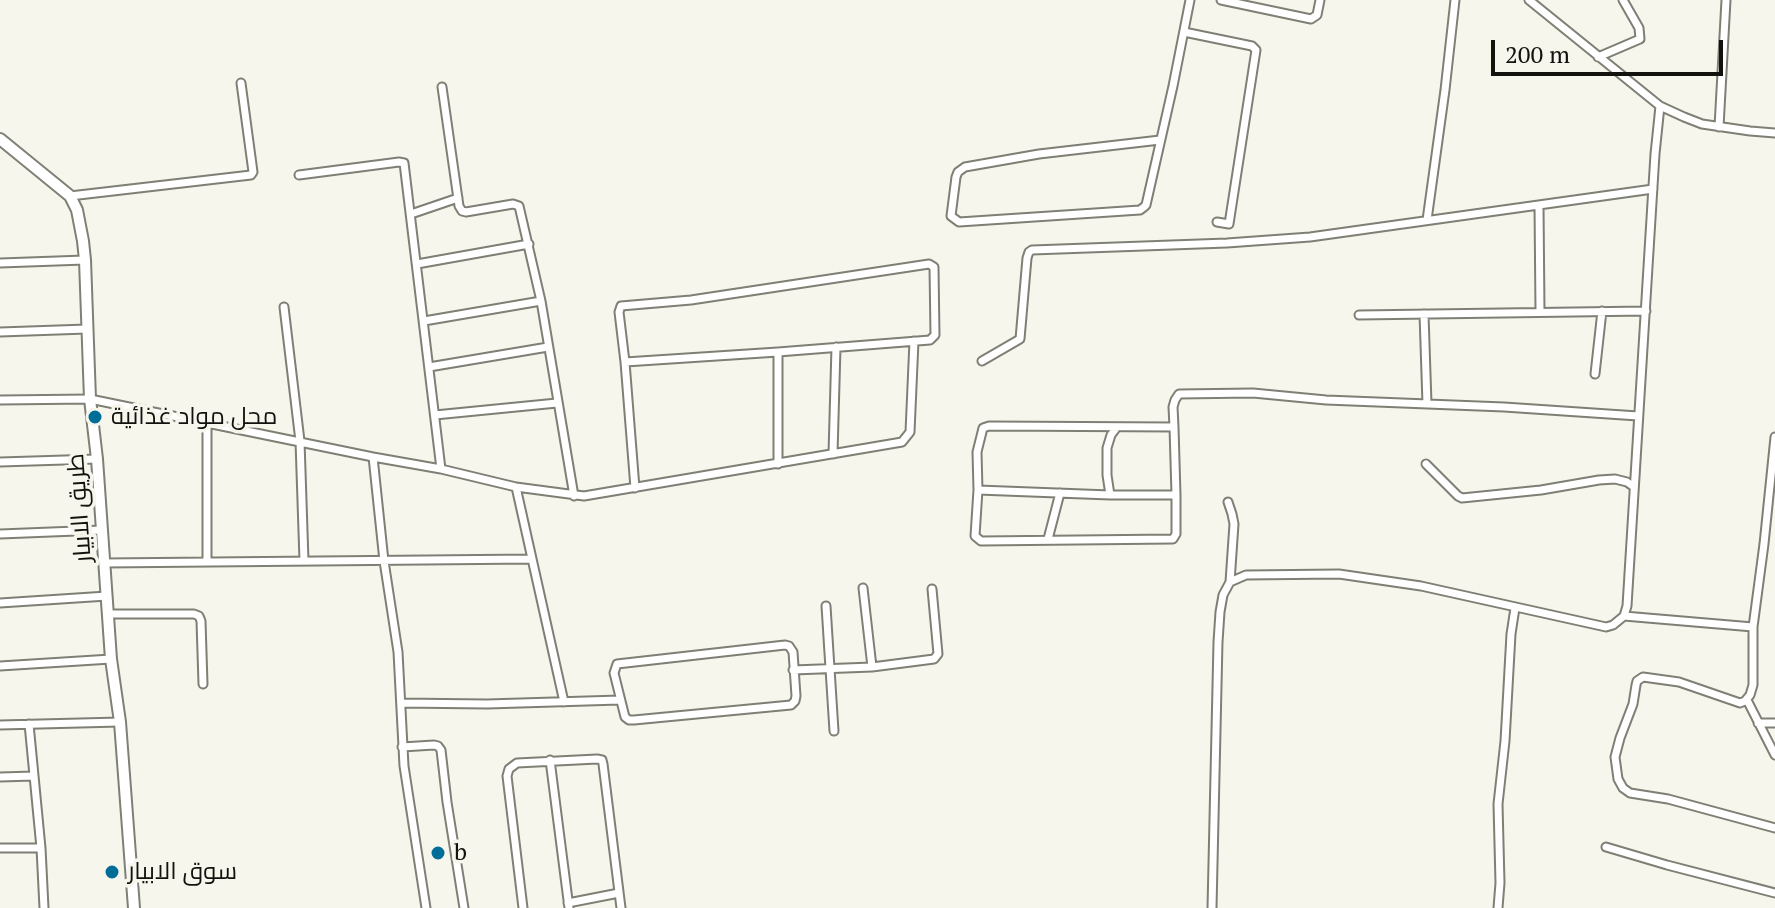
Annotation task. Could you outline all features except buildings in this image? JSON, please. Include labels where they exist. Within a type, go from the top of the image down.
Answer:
[{"type":"main road","points":[[0,139],[70,196]]},
{"type":"main road","name":"طريق الابيار","points":[[70,196],[77,210],[85,260],[90,399],[134,908]]},
{"type":"street","points":[[1160,140],[1039,154],[965,167],[956,177],[951,216],[959,222],[1140,210],[1146,205],[1184,32],[1190,0]]},
{"type":"street","points":[[1221,0],[1311,19],[1317,15],[1320,0]]},
{"type":"street","points":[[1427,220],[1455,0]]},
{"type":"street","points":[[1529,0],[1660,106],[1719,127],[1775,133]]},
{"type":"street","points":[[1598,57],[1640,39],[1639,28],[1623,0]]},
{"type":"street","points":[[1719,127],[1726,0]]},
{"type":"street","points":[[1184,32],[1252,46],[1256,50],[1229,224],[1217,222]]},
{"type":"street","points":[[70,196],[251,175],[241,83]]},
{"type":"street","points":[[442,87],[459,206],[466,212],[513,204],[519,206],[541,301],[574,496]]},
{"type":"street","points":[[1230,582],[1246,575],[1339,574],[1421,586],[1606,627],[1624,616],[1660,106]]},
{"type":"street","points":[[299,175],[404,163],[441,469]]},
{"type":"street","points":[[982,361],[1020,339],[1027,258],[1032,250],[1310,237],[1653,189]]},
{"type":"street","points":[[411,214],[458,198]]},
{"type":"street","points":[[1539,205],[1540,312]]},
{"type":"street","points":[[417,264],[529,244]]},
{"type":"street","points":[[0,263],[85,260]]},
{"type":"street","points":[[625,362],[930,340],[935,335],[934,267],[929,264],[691,300],[621,306],[619,312],[635,488]]},
{"type":"street","points":[[424,321],[541,301]]},
{"type":"street","points":[[284,307],[300,441],[304,561]]},
{"type":"street","points":[[1595,374],[1602,311]]},
{"type":"street","points":[[1359,315],[1646,311]]},
{"type":"street","points":[[1424,314],[1427,404]]},
{"type":"street","points":[[0,332],[87,329]]},
{"type":"street","points":[[0,400],[90,399],[441,469],[516,487],[574,496],[902,442],[910,432],[914,341]]},
{"type":"street","points":[[429,367],[548,347]]},
{"type":"street","points":[[833,454],[836,347]]},
{"type":"street","points":[[778,352],[778,464]]},
{"type":"street","points":[[1174,427],[983,428],[977,452],[975,536],[981,541],[1173,539],[1176,534],[1176,495],[1174,427],[1173,407],[1179,394],[1253,393],[1326,400],[1638,416]]},
{"type":"street","points":[[435,415],[557,403]]},
{"type":"street","points":[[207,421],[207,562]]},
{"type":"street","points":[[1110,495],[1107,448],[1117,427]]},
{"type":"street","points":[[1775,437],[1753,627],[1753,685],[1750,695],[1740,703],[1679,682],[1643,677],[1637,681],[1633,704],[1615,757],[1618,779],[1630,793],[1668,799],[1775,828]]},
{"type":"street","points":[[373,457],[398,652],[402,747],[426,908]]},
{"type":"street","points":[[0,462],[97,459]]},
{"type":"street","points":[[1426,464],[1462,498],[1599,480],[1627,482],[1634,487]]},
{"type":"street","points":[[516,487],[564,702]]},
{"type":"street","points":[[978,490],[1176,495]]},
{"type":"street","points":[[1048,539],[1060,493]]},
{"type":"street","points":[[1212,908],[1218,642],[1223,595],[1230,582],[1234,524],[1228,502]]},
{"type":"street","points":[[0,534],[102,530]]},
{"type":"street","points":[[104,563],[532,559]]},
{"type":"street","points":[[863,588],[872,667]]},
{"type":"street","points":[[793,670],[872,667],[937,657],[932,589]]},
{"type":"street","points":[[0,603],[107,596]]},
{"type":"street","points":[[826,606],[834,731]]},
{"type":"street","points":[[1498,908],[1498,804],[1515,608]]},
{"type":"street","points":[[108,614],[199,616],[203,684]]},
{"type":"street","points":[[1624,616],[1753,627]]},
{"type":"street","points":[[785,645],[792,650],[796,696],[791,705],[629,720],[625,717],[620,700],[614,673],[617,664],[785,645]]},
{"type":"street","points":[[0,666],[111,659]]},
{"type":"street","points":[[401,703],[620,700]]},
{"type":"street","points":[[1747,700],[1775,755]]},
{"type":"street","points":[[0,725],[120,722]]},
{"type":"street","points":[[1758,723],[1775,723]]},
{"type":"street","points":[[29,724],[44,908]]},
{"type":"street","points":[[402,747],[434,745],[441,750],[464,908]]},
{"type":"street","points":[[550,760],[568,905],[619,893]]},
{"type":"street","points":[[523,908],[507,776],[509,769],[517,763],[550,760],[602,760],[621,908]]},
{"type":"street","points":[[0,777],[34,776]]},
{"type":"street","points":[[1606,847],[1775,893]]},
{"type":"street","points":[[0,848],[41,848]]},
{"type":"place","name":"محل مواد غذائية","points":[[95,417]]},
{"type":"place","name":"b","points":[[438,853]]},
{"type":"place","name":"سوق الابيار","points":[[112,872]]}]
